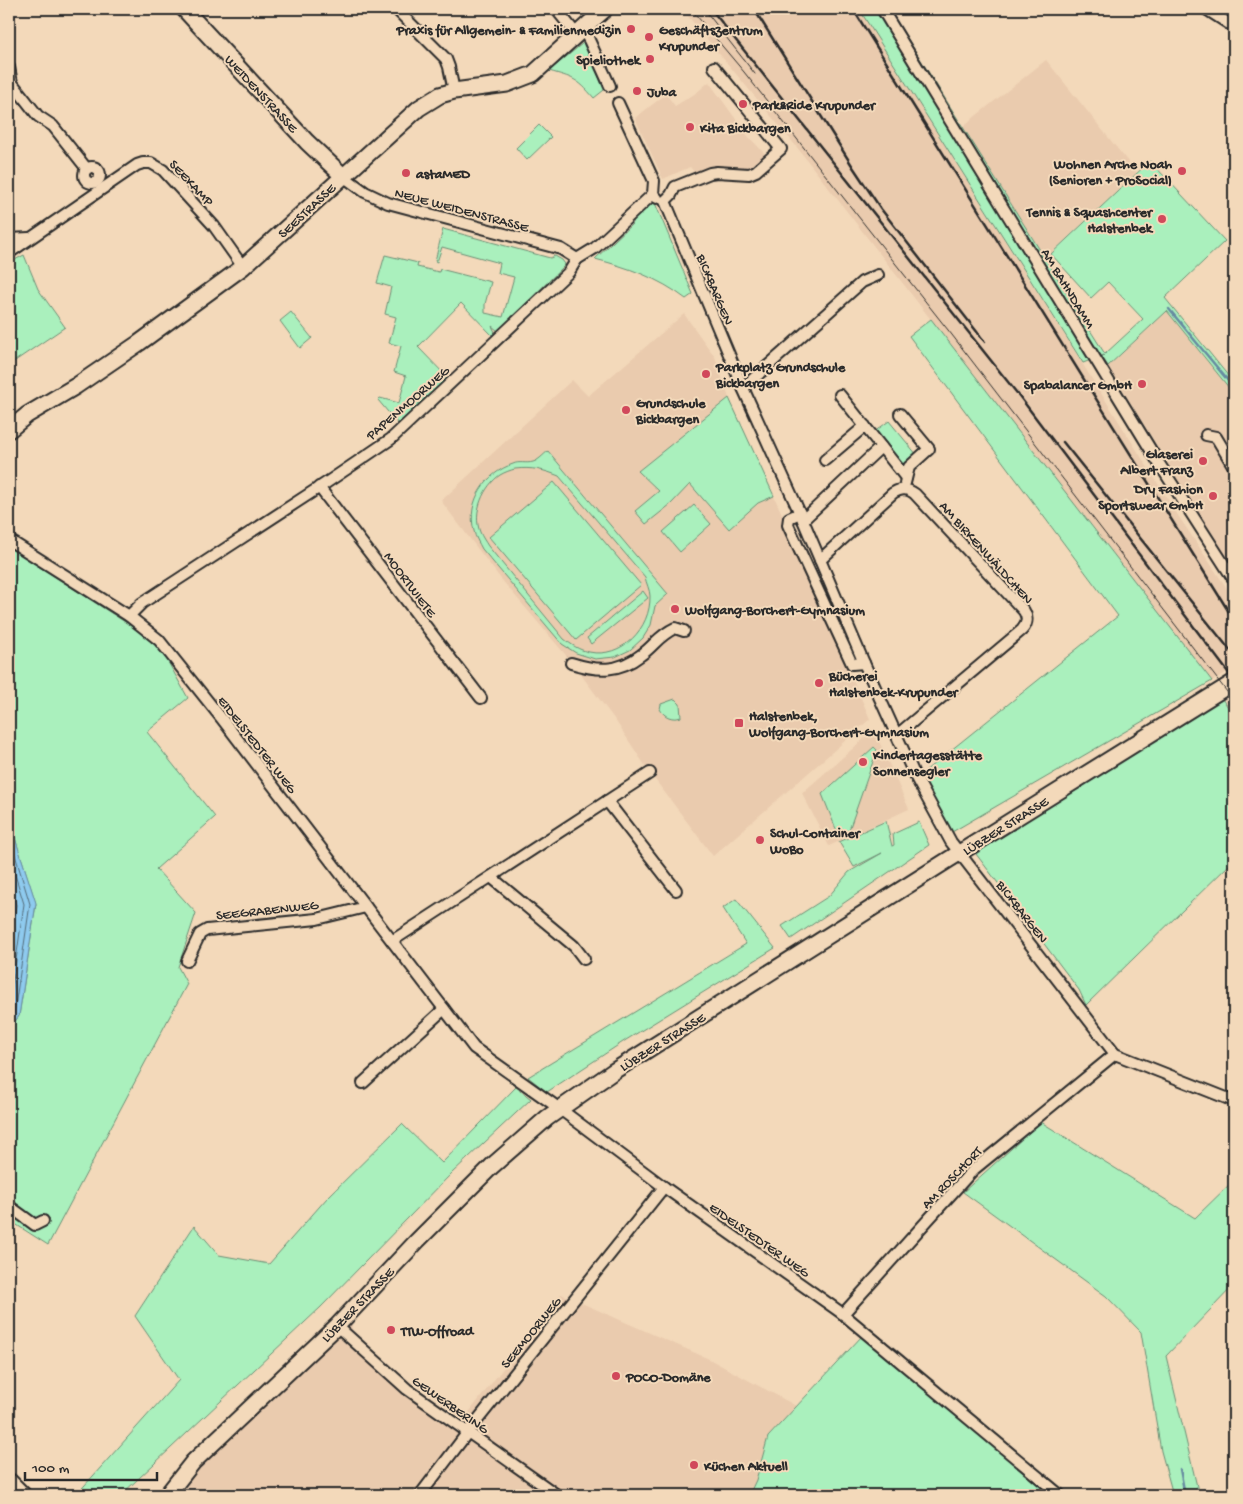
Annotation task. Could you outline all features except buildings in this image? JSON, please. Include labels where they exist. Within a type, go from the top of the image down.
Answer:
[{"type":"street","name":"WEIDENSTRASSE","points":[[184,9],[307,142],[343,176]]},
{"type":"street","points":[[396,9],[446,59],[454,91]]},
{"type":"street","points":[[556,9],[589,40],[610,86]]},
{"type":"street","name":"SEESTRASSE","points":[[9,430],[27,415],[76,386],[139,343],[243,267],[413,112],[440,95],[454,91],[507,84],[533,74],[605,9]]},
{"type":"street","name":"AM BAHNDAMM","points":[[882,9],[1160,465],[1234,580]]},
{"type":"street","points":[[1206,9],[1234,27]]},
{"type":"street","points":[[9,67],[11,81],[38,116],[53,126],[87,170],[84,174],[87,181],[98,186]]},
{"type":"street","points":[[618,103],[654,182],[653,194],[656,198],[665,200],[671,196],[675,187],[710,173],[749,174],[756,171],[781,149],[714,67]]},
{"type":"street","name":"SEEKAMP","points":[[9,253],[98,186],[143,162],[157,166],[214,226],[243,267]]},
{"type":"street","name":"NEUE WEIDENSTRASSE","points":[[343,176],[365,192],[388,203],[561,249],[577,259]]},
{"type":"street","name":"PAPENMOORWEG","points":[[129,616],[142,603],[368,455],[401,430],[569,272],[577,259],[595,248],[653,194]]},
{"type":"street","name":"BICKBARGEN","points":[[665,200],[743,388],[914,774],[951,842],[1073,997],[1115,1054]]},
{"type":"street","points":[[9,239],[29,238]]},
{"type":"street","points":[[743,388],[862,282],[878,274]]},
{"type":"street","name":"AM BIRKENWÄLDCHEN","points":[[840,395],[881,447],[905,483],[1024,610],[1027,621],[1022,630],[897,735]]},
{"type":"street","points":[[820,560],[905,483],[909,467],[929,449],[900,414]]},
{"type":"street","points":[[825,460],[864,426]]},
{"type":"street","points":[[1206,435],[1216,437],[1234,467]]},
{"type":"street","points":[[864,663],[852,664],[788,525],[789,518],[801,517],[881,447]]},
{"type":"street","name":"MOORTWIETE","points":[[319,487],[481,698]]},
{"type":"street","name":"EIDELSTEDTER WEG","points":[[9,540],[129,616],[150,632],[168,650],[474,1048],[560,1109],[664,1187],[843,1314],[1060,1495]]},
{"type":"street","points":[[571,663],[601,670],[621,667],[642,655],[665,633],[675,628],[684,632]]},
{"type":"street","name":"LÜBZER STRASSE","points":[[167,1495],[192,1462],[337,1326],[423,1235],[492,1166],[522,1138],[560,1109],[622,1066],[1234,682]]},
{"type":"street","points":[[392,942],[650,773]]},
{"type":"street","points":[[607,801],[676,890]]},
{"type":"street","points":[[491,877],[574,946],[584,959]]},
{"type":"street","name":"SEEGRABENWEG","points":[[187,961],[200,934],[207,930],[317,919],[366,907]]},
{"type":"street","points":[[362,1083],[444,1009]]},
{"type":"street","points":[[1115,1054],[1234,1101]]},
{"type":"street","name":"AM ROSCHORT","points":[[843,1314],[973,1170],[1115,1054]]},
{"type":"street","name":"SEEMOORWEG","points":[[420,1495],[482,1414],[664,1187]]},
{"type":"street","points":[[9,1206],[35,1225],[43,1221]]},
{"type":"street","name":"GEWERBERING","points":[[337,1326],[396,1381],[557,1495]]},
{"type":"street","points":[[9,1481],[23,1495]]},
{"type":"shaded area","points":[[682,9],[859,9],[1179,517],[1234,599],[1234,668],[1212,681],[796,146]]},
{"type":"shaded area","points":[[1046,60],[1137,173],[1045,259],[962,127]]},
{"type":"shaded area","name":"Kita Bickbargen","points":[[709,82],[748,136],[765,154],[747,168],[715,166],[695,173],[690,167],[663,179],[635,118],[666,94],[675,106]]},
{"type":"shaded area","points":[[1167,311],[1234,394],[1234,571],[1108,366]]},
{"type":"shaded area","name":"Wolfgang-Borchert-Gymnasium","points":[[684,314],[715,357],[729,398],[787,525],[870,719],[713,856],[650,773],[615,720],[570,660],[501,579],[441,501],[572,380],[588,396]]},
{"type":"shaded area","name":"Kindertagesstätte Sonnensegler","points":[[874,730],[909,809],[829,846],[802,793]]},
{"type":"shaded area","points":[[561,1294],[709,1359],[798,1407],[768,1437],[756,1480],[749,1495],[177,1495],[198,1465],[352,1321],[352,1333],[404,1382],[463,1420]]},
{"type":"green space","points":[[859,9],[889,9],[1105,354],[1143,319],[1108,282],[1091,298],[1051,254],[1150,161],[1225,241],[1165,298],[1234,383],[1234,394],[1167,311],[1108,366],[1102,357],[1104,355],[1083,363]]},
{"type":"green space","points":[[583,43],[586,44],[604,90],[594,98],[583,86],[574,80],[549,71]]},
{"type":"green space","points":[[539,125],[551,137],[527,160],[516,148]]},
{"type":"green space","points":[[651,203],[655,203],[693,294],[686,299],[665,285],[642,274],[595,259],[633,223],[639,211]]},
{"type":"green space","points":[[443,229],[550,258],[555,256],[565,264],[498,331],[492,326],[495,332],[492,335],[461,303],[418,347],[448,378],[398,424],[378,400],[380,398],[399,403],[406,376],[394,372],[401,346],[389,343],[396,317],[385,314],[391,287],[377,283],[385,255],[418,263],[417,267],[439,272],[440,269],[491,282],[485,304],[485,313],[503,317],[514,277],[498,273],[500,263],[442,247],[437,262],[435,261]]},
{"type":"green space","points":[[24,255],[38,289],[65,327],[9,365],[9,263]]},
{"type":"green space","points":[[291,312],[312,338],[300,348],[280,321]]},
{"type":"green space","points":[[931,319],[1212,681],[952,832],[920,775],[1118,616],[909,336]]},
{"type":"green space","points":[[729,398],[774,496],[758,503],[729,529],[690,484],[671,504],[646,524],[635,511],[659,491],[638,471]]},
{"type":"green space","points":[[889,421],[917,455],[902,467],[874,432]]},
{"type":"green space","points":[[548,451],[668,594],[655,606],[651,625],[643,638],[630,650],[615,657],[595,659],[576,653],[562,644],[482,549],[475,536],[472,520],[473,509],[480,490],[487,481],[503,468],[515,463],[530,463],[539,459]],"holes":[[[527,468],[559,476],[645,577],[650,596],[646,619],[640,630],[623,646],[613,651],[589,652],[579,649],[564,639],[488,546],[478,524],[481,500],[494,480],[500,475],[515,469]]]},
{"type":"green space","points":[[554,482],[641,585],[576,640],[489,537]]},
{"type":"green space","points":[[694,505],[711,524],[680,552],[663,532]]},
{"type":"green space","points":[[9,547],[142,634],[157,647],[167,660],[188,698],[147,732],[215,817],[156,869],[196,913],[178,967],[187,984],[48,1245],[9,1220],[9,1029],[19,1016],[36,904],[9,825]]},
{"type":"green space","points":[[643,591],[648,598],[591,644],[587,638]]},
{"type":"green space","points":[[675,699],[680,704],[681,717],[672,718],[666,716],[660,709],[661,704]]},
{"type":"green space","points":[[1222,699],[1234,715],[1234,860],[1086,1005],[1079,990],[976,854],[1077,786]]},
{"type":"green space","points":[[874,747],[877,750],[849,830],[838,834],[822,794]]},
{"type":"green space","points":[[886,821],[892,846],[894,845],[893,834],[919,822],[929,845],[791,939],[782,926],[829,896],[849,872],[882,853],[854,867],[839,842]]},
{"type":"green space","points":[[736,899],[775,948],[626,1040],[547,1092],[528,1077],[746,944],[723,908]]},
{"type":"green space","points":[[516,1087],[531,1099],[452,1173],[321,1307],[121,1495],[76,1495],[179,1380],[135,1316],[194,1226],[219,1255],[269,1264],[327,1198],[402,1124],[442,1163]]},
{"type":"green space","points":[[1041,1122],[1195,1218],[1234,1180],[1234,1285],[1166,1356],[1199,1495],[1173,1495],[1161,1451],[1141,1332],[1106,1296],[963,1192]]},
{"type":"green space","points":[[862,1336],[1049,1495],[749,1495],[756,1480],[768,1437]]},
{"type":"water","points":[[9,825],[36,903],[19,1016],[9,1029]]},
{"type":"waterway","points":[[1169,309],[1234,388]]},
{"type":"waterway","points":[[1180,1469],[1185,1495]]},
{"type":"tram line","points":[[691,9],[744,72],[952,335],[1234,701]]},
{"type":"tram line","points":[[704,9],[755,74]]},
{"type":"railway","points":[[711,9],[1020,397],[1234,680]]},
{"type":"railway","points":[[754,9],[881,209],[985,342]]},
{"type":"railway","points":[[853,9],[1234,620]]},
{"type":"railway","points":[[1063,442],[1234,655]]},
{"type":"place","name":"Praxis für Allgemein- & Familienmedizin","points":[[631,29]]},
{"type":"place","name":"Geschäftszentrum Krupunder","points":[[649,37]]},
{"type":"place","name":"Spieliothek","points":[[650,59]]},
{"type":"place","name":"Juba","points":[[637,91]]},
{"type":"place","name":"Park&Ride Krupunder","points":[[743,104]]},
{"type":"place","name":"Kita Bickbargen","points":[[690,127]]},
{"type":"place","name":"Wohnen Arche Noah (Senioren + ProSocial)","points":[[1182,171]]},
{"type":"place","name":"astaMED","points":[[406,173]]},
{"type":"place","name":"Tennis & Squashcenter Halstenbek","points":[[1162,219]]},
{"type":"place","name":"Parkplatz Grundschule Bickbargen","points":[[706,374]]},
{"type":"place","name":"Spabalancer GmbH","points":[[1142,384]]},
{"type":"place","name":"Grundschule Bickbargen","points":[[626,410]]},
{"type":"place","name":"Glaserei Albert Franz","points":[[1203,461]]},
{"type":"place","name":"Dry Fashion Sportswear GmbH","points":[[1213,496]]},
{"type":"place","name":"Wolfgang-Borchert-Gymnasium","points":[[675,609]]},
{"type":"place","name":"Bücherei Halstenbek-Krupunder","points":[[819,683]]},
{"type":"place","name":"Halstenbek, Wolfgang-Borchert-Gymnasium","points":[[739,723]]},
{"type":"place","name":"Kindertagesstätte Sonnensegler","points":[[863,762]]},
{"type":"place","name":"Schul-Container WoBo","points":[[760,840]]},
{"type":"place","name":"TTW-Offroad","points":[[391,1330]]},
{"type":"place","name":"POCO-Domäne","points":[[616,1376]]},
{"type":"place","name":"Küchen Aktuell","points":[[694,1465]]}]
